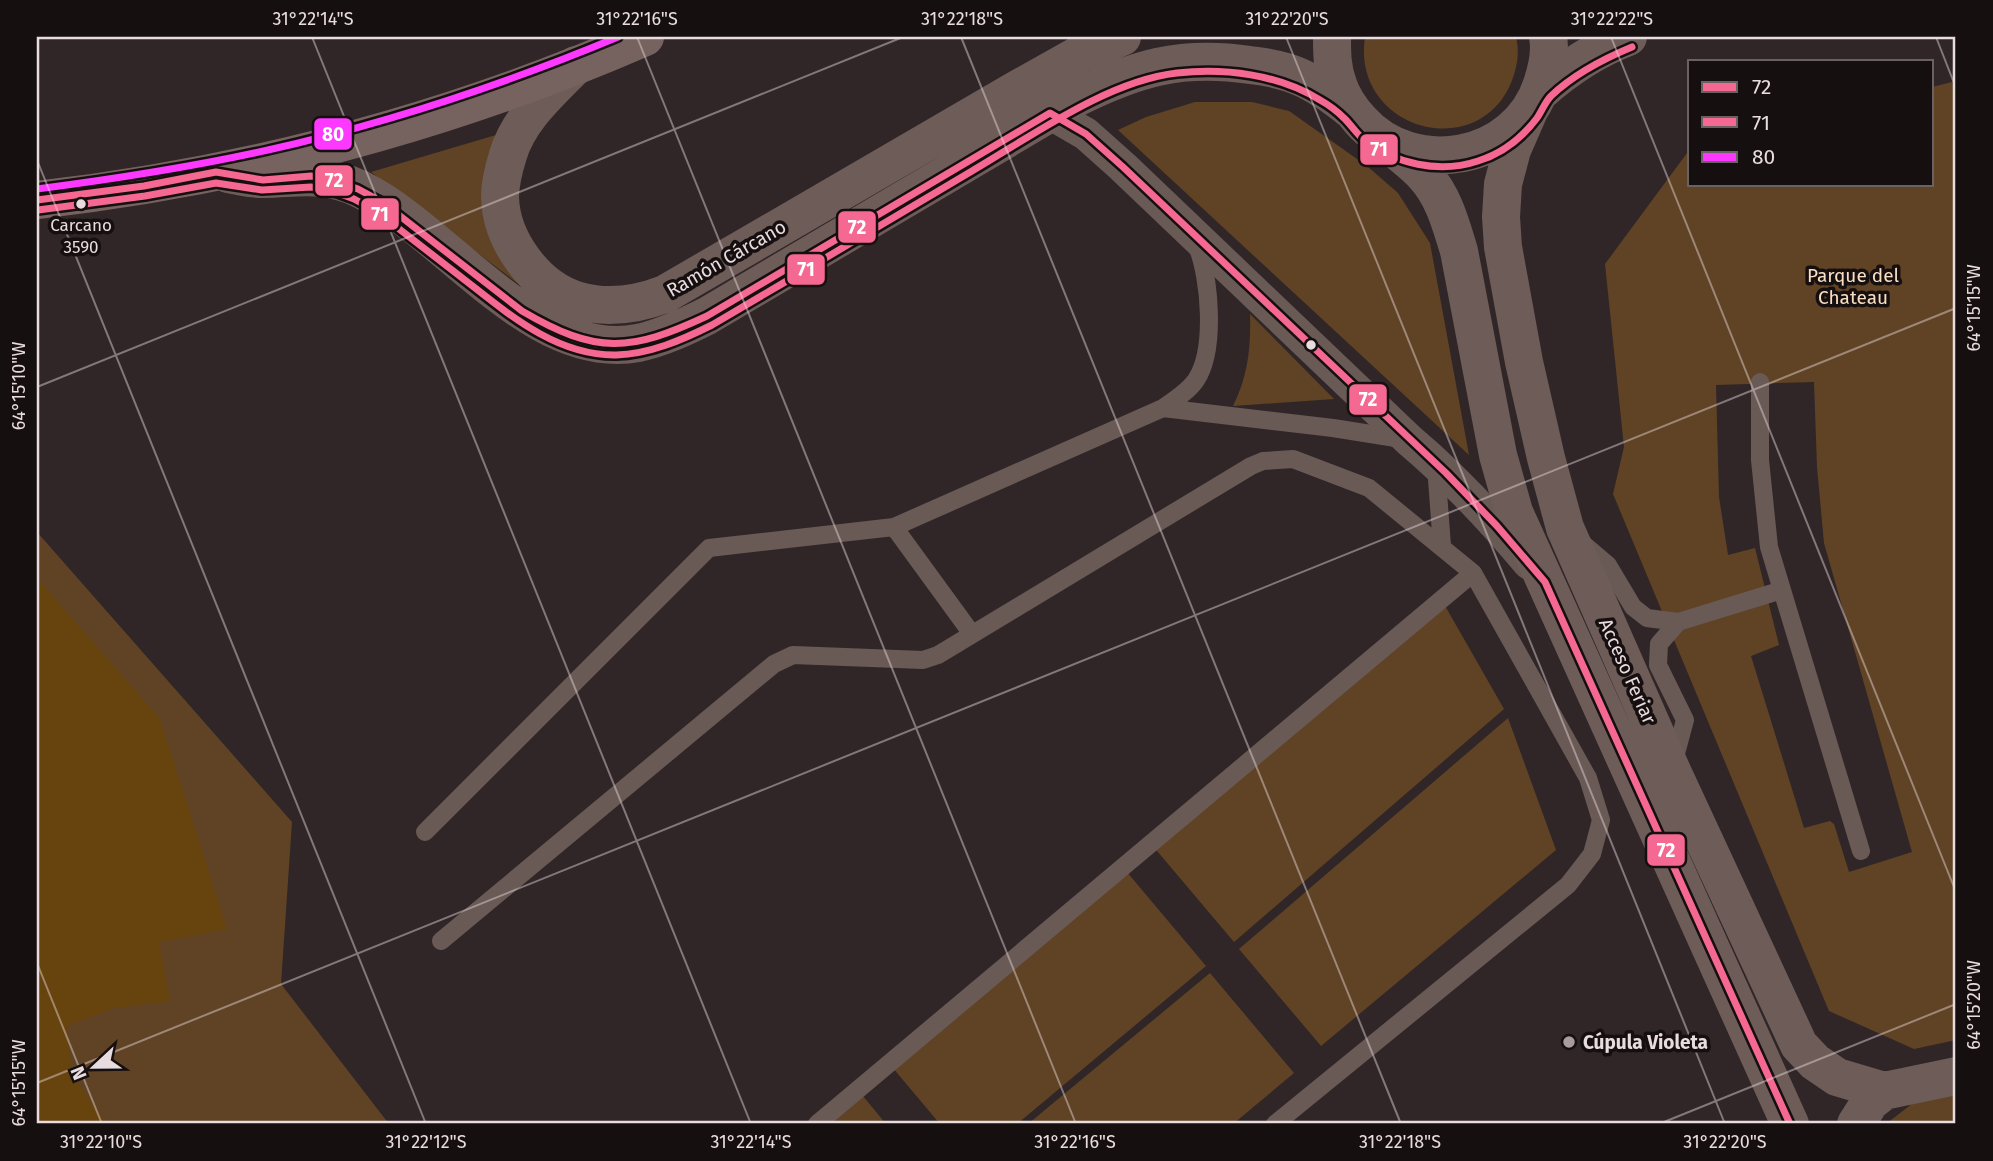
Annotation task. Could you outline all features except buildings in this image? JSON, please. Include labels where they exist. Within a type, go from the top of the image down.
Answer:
[{"type":"main road","points":[[37,200],[144,186],[295,156],[472,104],[645,37]]},
{"type":"main road","name":"Ramón Cárcano","points":[[576,65],[536,106],[517,133],[503,173],[500,197],[511,239],[522,259],[538,277],[556,291],[584,302],[612,305],[648,301],[665,294],[1080,54],[1122,37]]},
{"type":"main road","points":[[1332,37],[1332,60],[1338,87],[1351,110]]},
{"type":"main road","name":"Acceso Feriar","points":[[1548,37],[1550,44],[1547,69],[1512,150],[1503,184],[1501,217],[1503,247],[1527,376],[1545,458],[1565,528],[1671,769],[1799,1045],[1815,1062],[1837,1077],[1884,1091],[1956,1076]]},
{"type":"main road","points":[[1388,144],[1412,153],[1438,157],[1464,154],[1489,146],[1511,131],[1564,71],[1586,56],[1628,37]]},
{"type":"main road","name":"Ramón Cárcano","points":[[216,172],[263,180],[311,176],[330,179],[358,189],[407,220],[522,311],[544,325],[568,337],[591,343],[617,345],[659,338],[707,316],[1074,99],[1152,67],[1199,61],[1254,65],[1300,77],[1326,91],[1351,110]]},
{"type":"main road","name":"Acceso Feriar","points":[[1351,110],[1368,129],[1425,176],[1439,196],[1458,251],[1498,455],[1514,512],[1790,1124]]},
{"type":"main road","points":[[1856,1124],[1870,1102],[1884,1091]]},
{"type":"street","points":[[1050,113],[1086,134],[1436,463],[1495,523],[1545,582]]},
{"type":"lane","points":[[425,832],[709,548],[894,527],[1163,408],[1180,397],[1196,380],[1209,338],[1206,278],[1192,233]]},
{"type":"lane","points":[[1760,382],[1760,460],[1769,547],[1860,851]]},
{"type":"lane","points":[[1163,408],[1409,440]]},
{"type":"lane","points":[[441,941],[774,664],[793,655],[923,660],[938,655],[1251,466],[1263,460],[1293,459],[1369,488],[1473,573],[1588,778],[1601,820],[1592,854],[1568,885],[1275,1124]]},
{"type":"lane","points":[[1436,463],[1442,546]]},
{"type":"lane","points":[[894,527],[972,634]]},
{"type":"lane","points":[[1565,528],[1608,565],[1633,607],[1647,618],[1678,622],[1782,590]]},
{"type":"lane","points":[[817,1124],[1473,573]]},
{"type":"lane","points":[[1671,769],[1685,720],[1658,665],[1659,644],[1678,622]]},
{"type":"green space","points":[[1365,37],[1516,37],[1516,66],[1511,83],[1494,108],[1471,123],[1446,128],[1420,125],[1396,113],[1377,94],[1366,68]]},
{"type":"green space","name":"Parque del Chateau","points":[[1956,81],[1956,1040],[1914,1049],[1829,1011],[1613,494],[1624,447],[1605,264],[1688,152],[1688,186],[1934,186],[1934,86]],"holes":[[[1814,382],[1817,467],[1824,543],[1912,852],[1849,872],[1834,824],[1830,821],[1804,828],[1751,656],[1779,645],[1755,548],[1728,555],[1719,497],[1716,385]]]},
{"type":"green space","points":[[1195,102],[1252,102],[1289,111],[1367,166],[1398,193],[1430,243],[1469,455],[1118,130],[1146,117]]},
{"type":"green space","points":[[496,135],[541,301],[371,172]]},
{"type":"green space","points":[[1250,314],[1334,399],[1233,406],[1248,361]]},
{"type":"green space","points":[[37,532],[292,822],[281,984],[389,1124],[37,1124]]},
{"type":"green space","points":[[1440,597],[1504,709],[1234,942],[1152,845]]},
{"type":"green space","points":[[1508,718],[1556,850],[1321,1046],[1239,949]]},
{"type":"green space","points":[[1121,865],[1206,966],[1017,1124],[940,1124],[887,1061]]},
{"type":"green space","points":[[1210,973],[1294,1073],[1233,1124],[1028,1124]]},
{"type":"green space","points":[[1956,1088],[1956,1124],[1886,1124],[1922,1096]]},
{"type":"green space","points":[[858,1090],[886,1124],[818,1124]]},
{"type":"shaded area","points":[[37,578],[160,719],[227,929],[159,942],[170,1001],[114,1008],[67,1026],[72,1075],[107,1124],[37,1124]]},
{"type":"transit line","name":"80","points":[[37,189],[182,167],[357,128],[533,71],[618,37]]},
{"type":"transit line","name":"71","points":[[38,210],[145,196],[216,183],[262,190],[311,187],[327,189],[376,211],[533,330],[572,348],[594,353],[629,354],[666,345],[712,325],[1071,112],[1097,98],[1151,78],[1214,71],[1251,75],[1287,84],[1323,102],[1342,116],[1363,139],[1389,155],[1418,164],[1448,167],[1478,161],[1503,150],[1531,125],[1549,98],[1560,88],[1589,68],[1632,47]]},
{"type":"transit line","name":"72","points":[[37,200],[144,186],[216,172],[263,180],[311,176],[330,179],[358,189],[382,202],[522,311],[572,335],[614,344],[656,337],[707,316],[1050,113],[1086,134],[1123,167],[1446,473],[1497,526],[1545,582],[1790,1124]]},
{"type":"place","name":"Carcano 3590","points":[[81,204]]},
{"type":"place","name":"Cúpula Violeta","points":[[1569,1042]]}]
